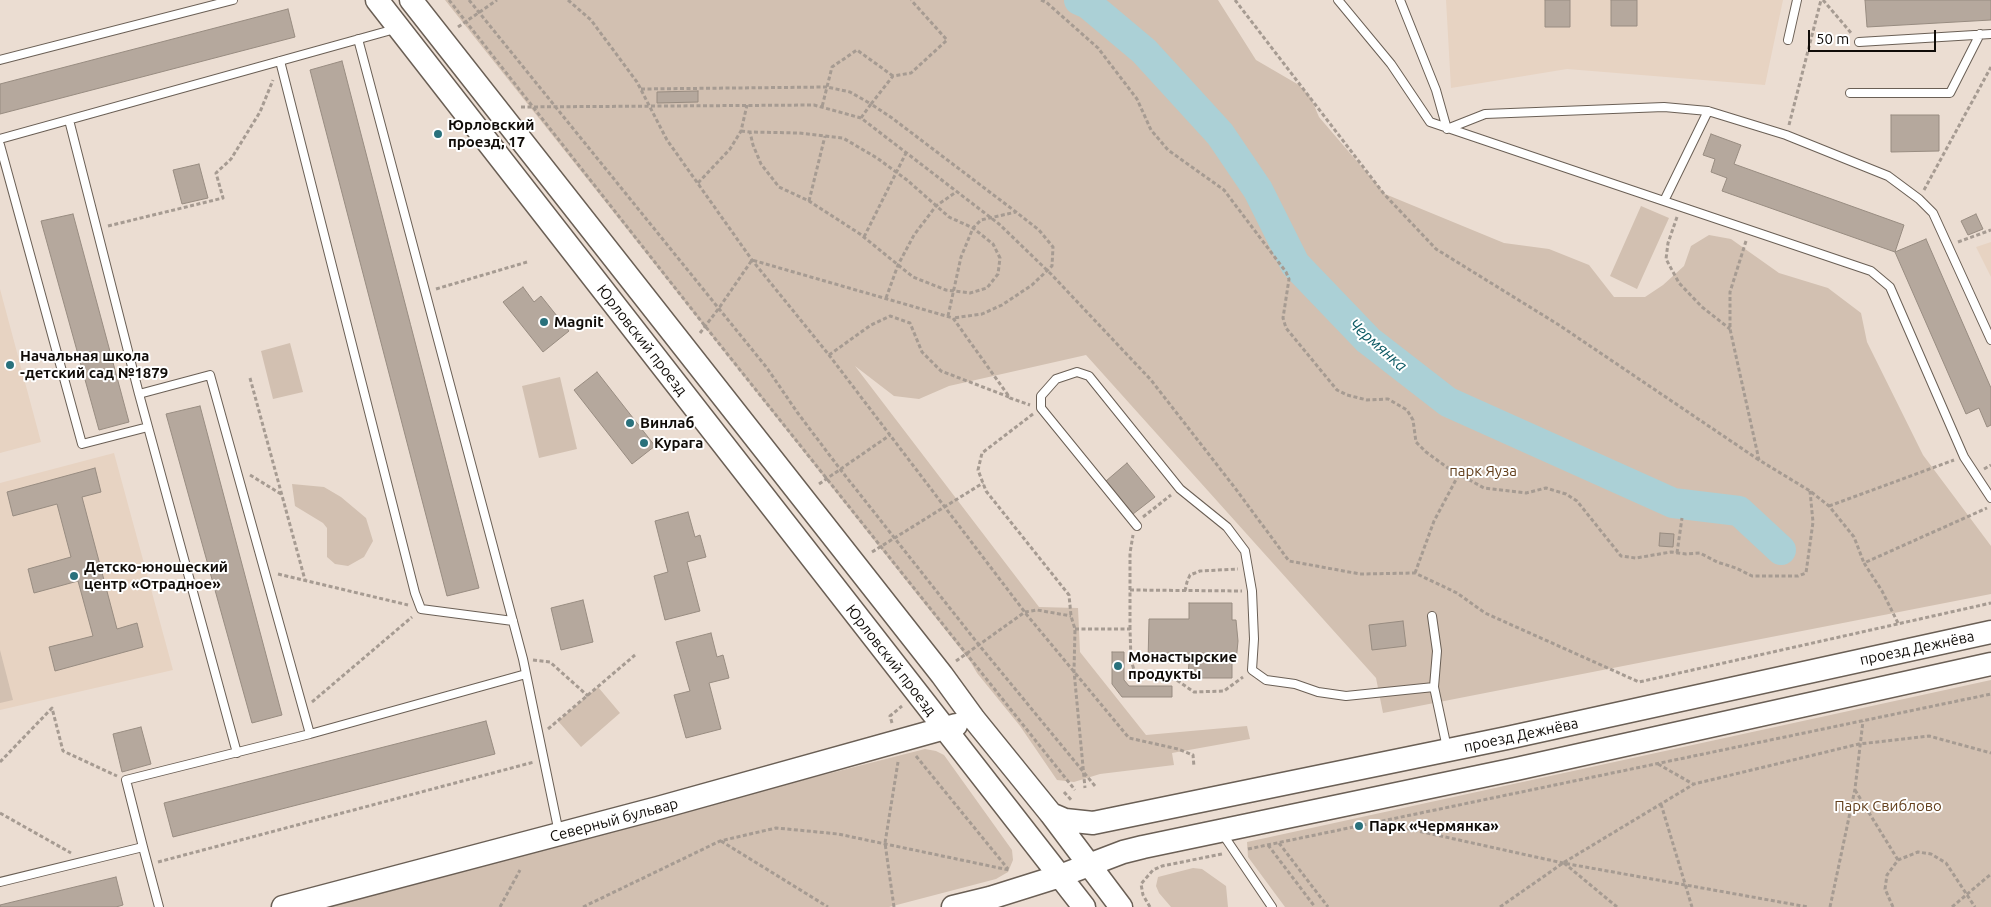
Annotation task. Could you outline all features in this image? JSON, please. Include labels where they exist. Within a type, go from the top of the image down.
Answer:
[{"type":"main road","name":"Юрловский проезд","points":[[377,0],[1084,907]]},
{"type":"main road","name":"Юрловский проезд","points":[[411,0],[942,674],[974,719],[1051,814],[1121,907]]},
{"type":"main road","name":"проезд Дежнёва","points":[[1051,814],[1066,820],[1093,823],[1447,751],[1991,632]]},
{"type":"main road","name":"проезд Дежнёва","points":[[1090,865],[1130,851],[1516,769],[1991,664]]},
{"type":"main road","name":"Юрловский проезд","points":[[944,728],[974,719]]},
{"type":"main road","name":"Северный бульвар","points":[[284,907],[560,835],[944,728]]},
{"type":"main road","points":[[965,906],[1090,865]]},
{"type":"lane","points":[[0,60],[233,0]]},
{"type":"lane","points":[[1338,0],[1390,64],[1430,122],[1871,271],[1890,287],[1964,457],[1991,498]]},
{"type":"lane","points":[[1400,0],[1436,90],[1447,129]]},
{"type":"lane","points":[[1788,40],[1797,0]]},
{"type":"lane","points":[[0,139],[399,28]]},
{"type":"lane","points":[[1850,93],[1950,93],[1980,34]]},
{"type":"lane","points":[[1859,42],[1991,34]]},
{"type":"lane","points":[[358,39],[523,659],[560,835]]},
{"type":"lane","points":[[280,61],[415,593],[421,609],[513,622]]},
{"type":"lane","points":[[1447,129],[1485,114],[1664,107],[1708,111],[1786,135],[1888,176],[1919,199],[1933,213],[1991,340]]},
{"type":"lane","points":[[1664,201],[1708,111]]},
{"type":"lane","points":[[68,120],[139,394],[237,753]]},
{"type":"lane","points":[[0,145],[82,444],[148,427]]},
{"type":"lane","points":[[1137,526],[1041,408],[1041,396],[1056,379],[1077,372],[1089,376],[1180,489],[1227,527],[1246,551],[1252,591],[1254,639],[1252,670],[1266,680],[1295,684],[1318,692],[1346,696],[1434,687]]},
{"type":"lane","points":[[139,394],[210,375],[310,734]]},
{"type":"lane","points":[[1432,616],[1437,651],[1434,687],[1447,751]]},
{"type":"lane","points":[[159,907],[126,780],[310,734],[526,674]]},
{"type":"lane","points":[[1221,831],[1272,907]]},
{"type":"lane","points":[[0,882],[143,847]]},
{"type":"path","points":[[449,0],[705,326],[1075,790]]},
{"type":"path","points":[[469,0],[720,308],[767,368],[796,412],[840,469],[979,645],[1095,786]]},
{"type":"path","points":[[458,27],[497,0]]},
{"type":"path","points":[[568,0],[591,20],[641,89],[667,140],[752,260],[829,355],[1025,612],[1129,738],[1193,755],[1194,767]]},
{"type":"path","points":[[860,118],[893,76],[911,73],[947,40],[911,0]]},
{"type":"path","points":[[1042,0],[1098,48],[1137,99],[1151,130],[1168,150],[1224,190],[1286,272],[1289,279],[1283,318],[1286,328],[1337,390],[1347,395],[1367,400],[1388,399],[1407,410],[1413,420],[1416,442],[1426,452],[1459,474],[1484,488],[1526,493],[1546,488],[1556,489],[1566,494],[1577,501],[1621,556],[1636,558],[1671,552],[1700,553],[1752,576],[1798,576],[1806,574],[1813,522],[1810,491]]},
{"type":"path","points":[[1236,0],[1384,194],[1436,248],[1559,325],[1759,460],[1810,491],[1829,506],[1854,537],[1864,563],[1882,591],[1898,623]]},
{"type":"path","points":[[1822,0],[1859,42]]},
{"type":"path","points":[[1786,135],[1822,0]]},
{"type":"path","points":[[822,108],[832,67],[857,50],[893,76]]},
{"type":"path","points":[[96,229],[222,198],[216,173],[231,159],[260,112],[280,61]]},
{"type":"path","points":[[1919,199],[1991,67]]},
{"type":"path","points":[[641,89],[827,87],[850,92],[919,137],[1039,230],[1053,247],[1052,266],[1032,285],[1002,305],[982,314],[953,318],[752,260]]},
{"type":"path","points":[[698,183],[730,149],[741,131],[747,106]]},
{"type":"path","points":[[521,107],[814,106],[860,118],[990,217],[1047,271],[1151,380],[1289,561],[1360,574],[1415,574],[1457,593],[1485,613],[1639,682],[1898,623],[1991,604]]},
{"type":"path","points":[[741,131],[843,138],[896,172],[949,217],[973,228],[994,244],[1000,258],[998,274],[987,288],[970,293],[946,290],[913,277],[864,237],[809,201],[779,187],[761,164],[750,132]]},
{"type":"path","points":[[809,201],[825,136]]},
{"type":"path","points":[[864,237],[906,153]]},
{"type":"path","points":[[886,298],[898,265],[914,235],[936,206],[956,192]]},
{"type":"path","points":[[1680,207],[1668,243],[1666,259],[1679,283],[1702,307],[1730,329]]},
{"type":"path","points":[[948,316],[961,257],[973,228],[981,220],[1016,212]]},
{"type":"path","points":[[1750,230],[1730,292],[1730,329],[1759,460]]},
{"type":"path","points":[[1948,246],[1991,230]]},
{"type":"path","points":[[700,333],[720,308],[752,260]]},
{"type":"path","points":[[425,292],[527,262]]},
{"type":"path","points":[[829,355],[871,325],[890,316],[910,323],[922,352],[941,370],[1010,398],[1041,408]]},
{"type":"path","points":[[953,318],[1010,398]]},
{"type":"path","points":[[250,378],[305,580]]},
{"type":"path","points":[[1041,408],[982,453],[978,470],[986,491],[1069,595],[1070,616],[1075,629],[1074,671],[1085,788]]},
{"type":"path","points":[[819,484],[890,435]]},
{"type":"path","points":[[1829,506],[1907,476],[1964,457]]},
{"type":"path","points":[[235,465],[281,495]]},
{"type":"path","points":[[1415,574],[1434,521],[1459,474]]},
{"type":"path","points":[[872,552],[983,483]]},
{"type":"path","points":[[1180,489],[1147,512],[1133,530],[1130,553],[1130,629],[1131,660],[1135,673],[1153,679],[1175,679],[1194,692],[1211,693],[1224,691],[1252,670]]},
{"type":"path","points":[[1864,563],[1991,506]]},
{"type":"path","points":[[1677,553],[1682,518]]},
{"type":"path","points":[[1186,590],[1190,576],[1200,571],[1250,569]]},
{"type":"path","points":[[265,571],[421,609]]},
{"type":"path","points":[[1130,590],[1252,591]]},
{"type":"path","points":[[303,710],[421,609]]},
{"type":"path","points":[[956,662],[1025,612],[1037,610],[1070,616]]},
{"type":"path","points":[[1075,629],[1130,629]]},
{"type":"path","points":[[540,736],[635,655]]},
{"type":"path","points":[[523,659],[550,662],[588,696]]},
{"type":"path","points":[[1150,907],[1143,895],[1141,884],[1153,870],[1162,866],[1991,694]]},
{"type":"path","points":[[892,726],[890,716],[902,706]]},
{"type":"path","points":[[0,762],[52,708],[63,751],[126,780]]},
{"type":"path","points":[[1830,907],[1855,789],[1863,721]]},
{"type":"path","points":[[1500,907],[1563,863],[1694,784],[1859,744],[1929,736],[1991,753]]},
{"type":"path","points":[[583,907],[720,840],[776,828],[838,834],[1009,870],[913,752]]},
{"type":"path","points":[[894,907],[885,843],[898,758]]},
{"type":"path","points":[[148,864],[545,759]]},
{"type":"path","points":[[1658,764],[1694,784]]},
{"type":"path","points":[[1855,789],[1898,860]]},
{"type":"path","points":[[1661,804],[1692,907]]},
{"type":"path","points":[[0,813],[86,862]]},
{"type":"path","points":[[1379,822],[1563,863],[1808,907]]},
{"type":"path","points":[[720,840],[828,907]]},
{"type":"path","points":[[1279,843],[1328,907]]},
{"type":"path","points":[[1268,845],[1315,907]]},
{"type":"path","points":[[1893,907],[1885,888],[1887,875],[1898,860],[1918,852],[1932,854],[1946,863],[1975,907]]},
{"type":"path","points":[[1563,863],[1617,907]]},
{"type":"path","points":[[500,907],[520,870]]},
{"type":"path","points":[[1952,907],[1991,874]]},
{"type":"path","points":[[1507,907],[1509,901]]},
{"type":"shaded area","points":[[1446,0],[1783,0],[1765,85],[1567,69],[1451,88]]},
{"type":"shaded area","points":[[1991,242],[1991,277],[1976,247]]},
{"type":"shaded area","name":"Начальная школа -детский сад №1879","points":[[0,289],[41,442],[0,453]]},
{"type":"shaded area","name":"Детско-юношеский центр «Отрадное»","points":[[114,453],[173,670],[0,710],[0,483]]},
{"type":"green space","name":"парк Яуза","points":[[445,0],[1218,0],[1256,60],[1299,85],[1311,98],[1319,117],[1385,194],[1504,243],[1549,249],[1589,265],[1614,297],[1645,297],[1663,285],[1684,266],[1691,246],[1709,235],[1731,239],[1779,273],[1828,288],[1861,313],[1867,342],[1923,455],[1991,546],[1991,594],[1383,713],[1376,678],[1086,355],[949,386],[919,399],[894,396],[855,366],[1039,607],[1078,608],[1080,652],[1146,735],[1247,726],[1250,739],[1172,753],[1174,765],[1100,774],[1074,782],[1057,780],[1020,726],[977,673],[970,661]]},
{"type":"green space","points":[[1641,206],[1669,218],[1637,289],[1610,276]]},
{"type":"green space","points":[[290,343],[303,392],[273,399],[261,351]]},
{"type":"green space","points":[[560,377],[577,449],[539,458],[522,386]]},
{"type":"green space","points":[[292,484],[324,487],[341,497],[366,518],[373,541],[364,557],[348,566],[335,564],[327,557],[327,528],[323,523],[295,506]]},
{"type":"green space","points":[[0,650],[13,700],[0,703]]},
{"type":"green space","name":"Парк Свиблово","points":[[1991,680],[1991,907],[1285,907],[1248,857],[1247,842]]},
{"type":"green space","points":[[598,687],[620,713],[581,747],[558,721]]},
{"type":"green space","points":[[925,749],[944,755],[1012,850],[1013,860],[1008,872],[996,879],[889,907],[305,907]]},
{"type":"green space","points":[[1193,868],[1202,869],[1226,886],[1228,907],[1171,907],[1159,893],[1156,886],[1158,877]]},
{"type":"building","points":[[1545,0],[1570,0],[1570,27],[1545,27]]},
{"type":"building","points":[[1611,0],[1637,0],[1637,26],[1611,26]]},
{"type":"building","points":[[1865,0],[1991,0],[1991,20],[1867,27]]},
{"type":"building","points":[[288,9],[295,37],[0,114],[0,84]]},
{"type":"building","points":[[342,61],[479,588],[447,596],[310,70]]},
{"type":"building","points":[[698,91],[698,102],[657,103],[657,92]]},
{"type":"building","points":[[1891,115],[1939,115],[1939,151],[1891,152]]},
{"type":"building","points":[[1711,134],[1741,145],[1734,164],[1904,225],[1895,252],[1722,191],[1727,178],[1711,172],[1715,159],[1703,155]]},
{"type":"building","points":[[199,164],[208,198],[182,204],[173,170]]},
{"type":"building","points":[[73,214],[129,422],[99,430],[41,221]]},
{"type":"building","points":[[1976,214],[1983,229],[1968,235],[1961,221]]},
{"type":"building","points":[[1926,239],[1991,388],[1991,425],[1987,427],[1979,408],[1966,414],[1895,252]]},
{"type":"building","points":[[523,287],[534,302],[541,296],[569,331],[543,352],[503,302]]},
{"type":"building","points":[[597,372],[655,446],[632,464],[574,390]]},
{"type":"building","points":[[200,406],[282,715],[252,723],[166,414]]},
{"type":"building","points":[[1127,463],[1155,497],[1133,514],[1106,481]]},
{"type":"building","points":[[95,468],[101,492],[82,497],[117,629],[137,623],[143,647],[55,671],[49,647],[93,636],[78,581],[34,593],[28,569],[71,557],[57,504],[13,516],[7,492]]},
{"type":"building","points":[[688,512],[695,537],[700,535],[706,557],[687,562],[700,611],[665,620],[654,576],[668,572],[655,521]]},
{"type":"building","points":[[1660,533],[1674,534],[1673,547],[1659,546]]},
{"type":"building","points":[[583,600],[593,642],[561,650],[551,608]]},
{"type":"building","points":[[1189,603],[1232,603],[1232,620],[1236,620],[1238,641],[1236,662],[1232,662],[1232,678],[1188,678],[1189,662],[1148,662],[1149,619],[1189,619]]},
{"type":"building","points":[[1403,621],[1406,646],[1372,650],[1369,625]]},
{"type":"building","points":[[711,633],[717,657],[723,655],[729,678],[709,683],[721,729],[686,738],[674,695],[690,691],[676,642]]},
{"type":"building","name":"Монастырские продукты","points":[[1112,652],[1124,652],[1124,680],[1129,686],[1172,686],[1172,697],[1122,697],[1112,684]]},
{"type":"building","points":[[486,721],[495,754],[173,837],[164,803]]},
{"type":"building","points":[[141,727],[151,764],[122,772],[113,734]]},
{"type":"building","points":[[116,877],[123,905],[116,907],[0,907],[0,905]]},
{"type":"waterway","name":"Чермянка","points":[[1079,0],[1088,4],[1144,51],[1220,134],[1258,190],[1295,264],[1368,340],[1448,402],[1673,503],[1739,511],[1781,550]]},
{"type":"place","name":"Юрловский проезд, 17","points":[[438,134]]},
{"type":"place","name":"Magnit","points":[[544,322]]},
{"type":"place","name":"Начальная школа -детский сад №1879","points":[[10,365]]},
{"type":"place","name":"Винлаб","points":[[630,423]]},
{"type":"place","name":"Курага","points":[[644,443]]},
{"type":"place","name":"Детско-юношеский центр «Отрадное»","points":[[74,576]]},
{"type":"place","name":"Монастырские продукты","points":[[1118,666]]},
{"type":"place","name":"Парк «Чермянка»","points":[[1359,826]]}]
